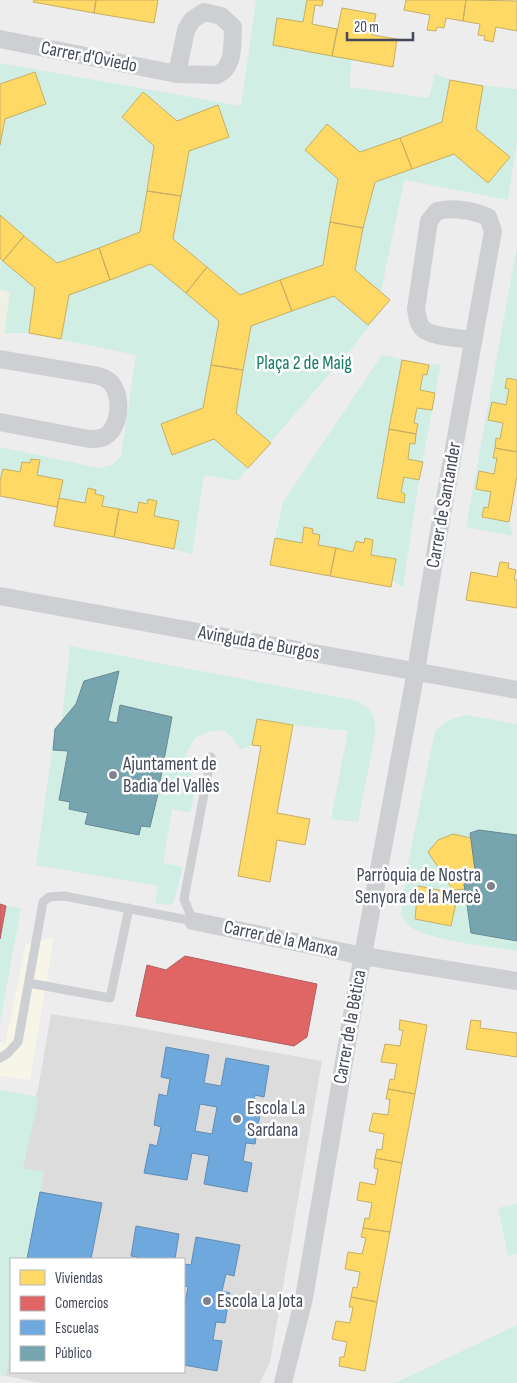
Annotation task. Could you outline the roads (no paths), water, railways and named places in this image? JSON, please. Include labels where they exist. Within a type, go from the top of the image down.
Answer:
[{"type":"street","name":"Carrer d'Oviedo","points":[[0,40],[178,74]]},
{"type":"street","name":"Carrer de Santander","points":[[416,671],[493,231],[488,218],[477,212],[452,208],[437,211],[429,221],[416,309],[419,323],[424,330],[435,334],[473,340]]},
{"type":"street","points":[[0,359],[94,375],[108,380],[116,389],[120,404],[114,426],[102,438],[89,439],[0,422]]},
{"type":"street","name":"Avinguda de Burgos","points":[[0,596],[517,690]]},
{"type":"street","name":"Carrer de la Bètica","points":[[282,1383],[304,1298],[363,956],[416,671]]},
{"type":"street","name":"Carrer de la Manxa","points":[[193,921],[363,956],[517,981]]},
{"type":"lane","points":[[193,921],[184,899],[211,757]]},
{"type":"lane","points":[[0,1058],[7,1054],[18,1042],[43,902],[49,897],[64,896],[193,921]]},
{"type":"lane","points":[[29,983],[110,998],[129,908]]},
{"type":"place","name":"Ajuntament de Badia del Vallès","points":[[113,775]]},
{"type":"place","name":"Parròquia de Nostra Senyora de la Mercè","points":[[491,886]]},
{"type":"place","name":"Escola La Sardana","points":[[237,1119]]},
{"type":"place","name":"Escola La Jota","points":[[207,1301]]},
{"type":"park label","name":"Plaça 2 de Maig","points":[[304,363]]}]
